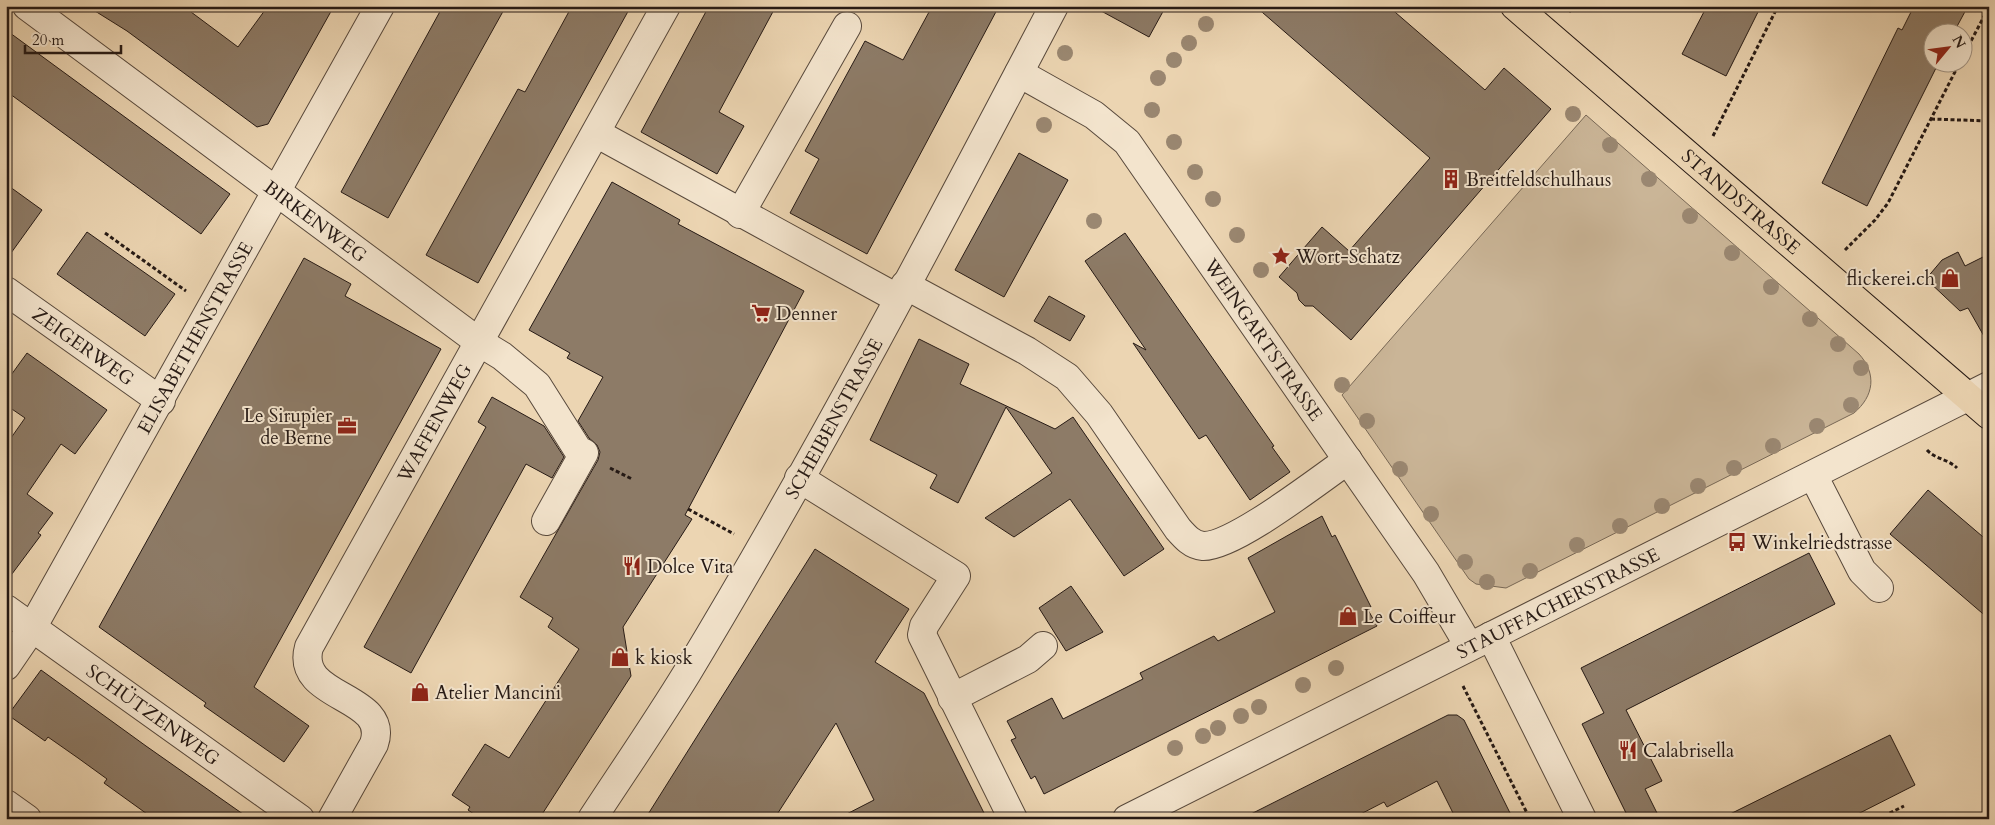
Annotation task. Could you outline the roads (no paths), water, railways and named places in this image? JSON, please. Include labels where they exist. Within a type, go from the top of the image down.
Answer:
[{"type":"main road","name":"STANDSTRASSE","points":[[1515,6],[1978,391]]},
{"type":"main road","points":[[1978,391],[1989,415]]},
{"type":"street","name":"BIRKENWEG","points":[[27,6],[479,342],[502,356],[537,385],[578,450],[584,453],[546,521]]},
{"type":"street","name":"ELISABETHENSTRASSE","points":[[6,666],[32,628],[161,401],[380,6]]},
{"type":"street","name":"WAFFENWEG","points":[[332,819],[374,744],[376,727],[367,713],[317,680],[308,663],[308,652],[666,6]]},
{"type":"street","name":"SCHEIBENSTRASSE","points":[[592,819],[686,675],[760,548],[901,292],[1054,6]]},
{"type":"street","points":[[740,214],[847,26]]},
{"type":"street","name":"WEINGARTSTRASSE","points":[[1019,73],[1094,115],[1127,142],[1426,573],[1480,641],[1582,819]]},
{"type":"street","points":[[596,134],[740,214],[1027,351],[1067,377],[1099,414],[1178,529],[1186,539],[1196,544],[1212,545],[1250,527],[1348,460]]},
{"type":"street","name":"ZEIGERWEG","points":[[6,291],[161,401]]},
{"type":"street","name":"STAUFFACHERSTRASSE","points":[[1145,815],[1480,641],[1978,391]]},
{"type":"street","points":[[1813,475],[1862,571],[1878,588]]},
{"type":"street","points":[[799,478],[956,576],[922,630],[926,646],[1013,819]]},
{"type":"street","name":"SCHÜTZENWEG","points":[[6,609],[300,819]]},
{"type":"street","points":[[952,698],[1028,659],[1043,646]]},
{"type":"street","points":[[6,804],[27,819]]},
{"type":"place","name":"Breitfeldschulhaus","points":[[1451,179]]},
{"type":"place","name":"Wort-Schatz","points":[[1281,256]]},
{"type":"place","name":"flickerei.ch","points":[[1950,278]]},
{"type":"place","name":"Denner","points":[[761,313]]},
{"type":"place","name":"Le Sirupier de Berne","points":[[347,426]]},
{"type":"place","name":"Winkelriedstrasse","points":[[1737,542]]},
{"type":"place","name":"Dolce Vita","points":[[632,566]]},
{"type":"place","name":"Le Coiffeur","points":[[1348,616]]},
{"type":"place","name":"k kiosk","points":[[620,657]]},
{"type":"place","name":"Atelier Mancini","points":[[420,692]]},
{"type":"place","name":"Calabrisella","points":[[1628,750]]}]
